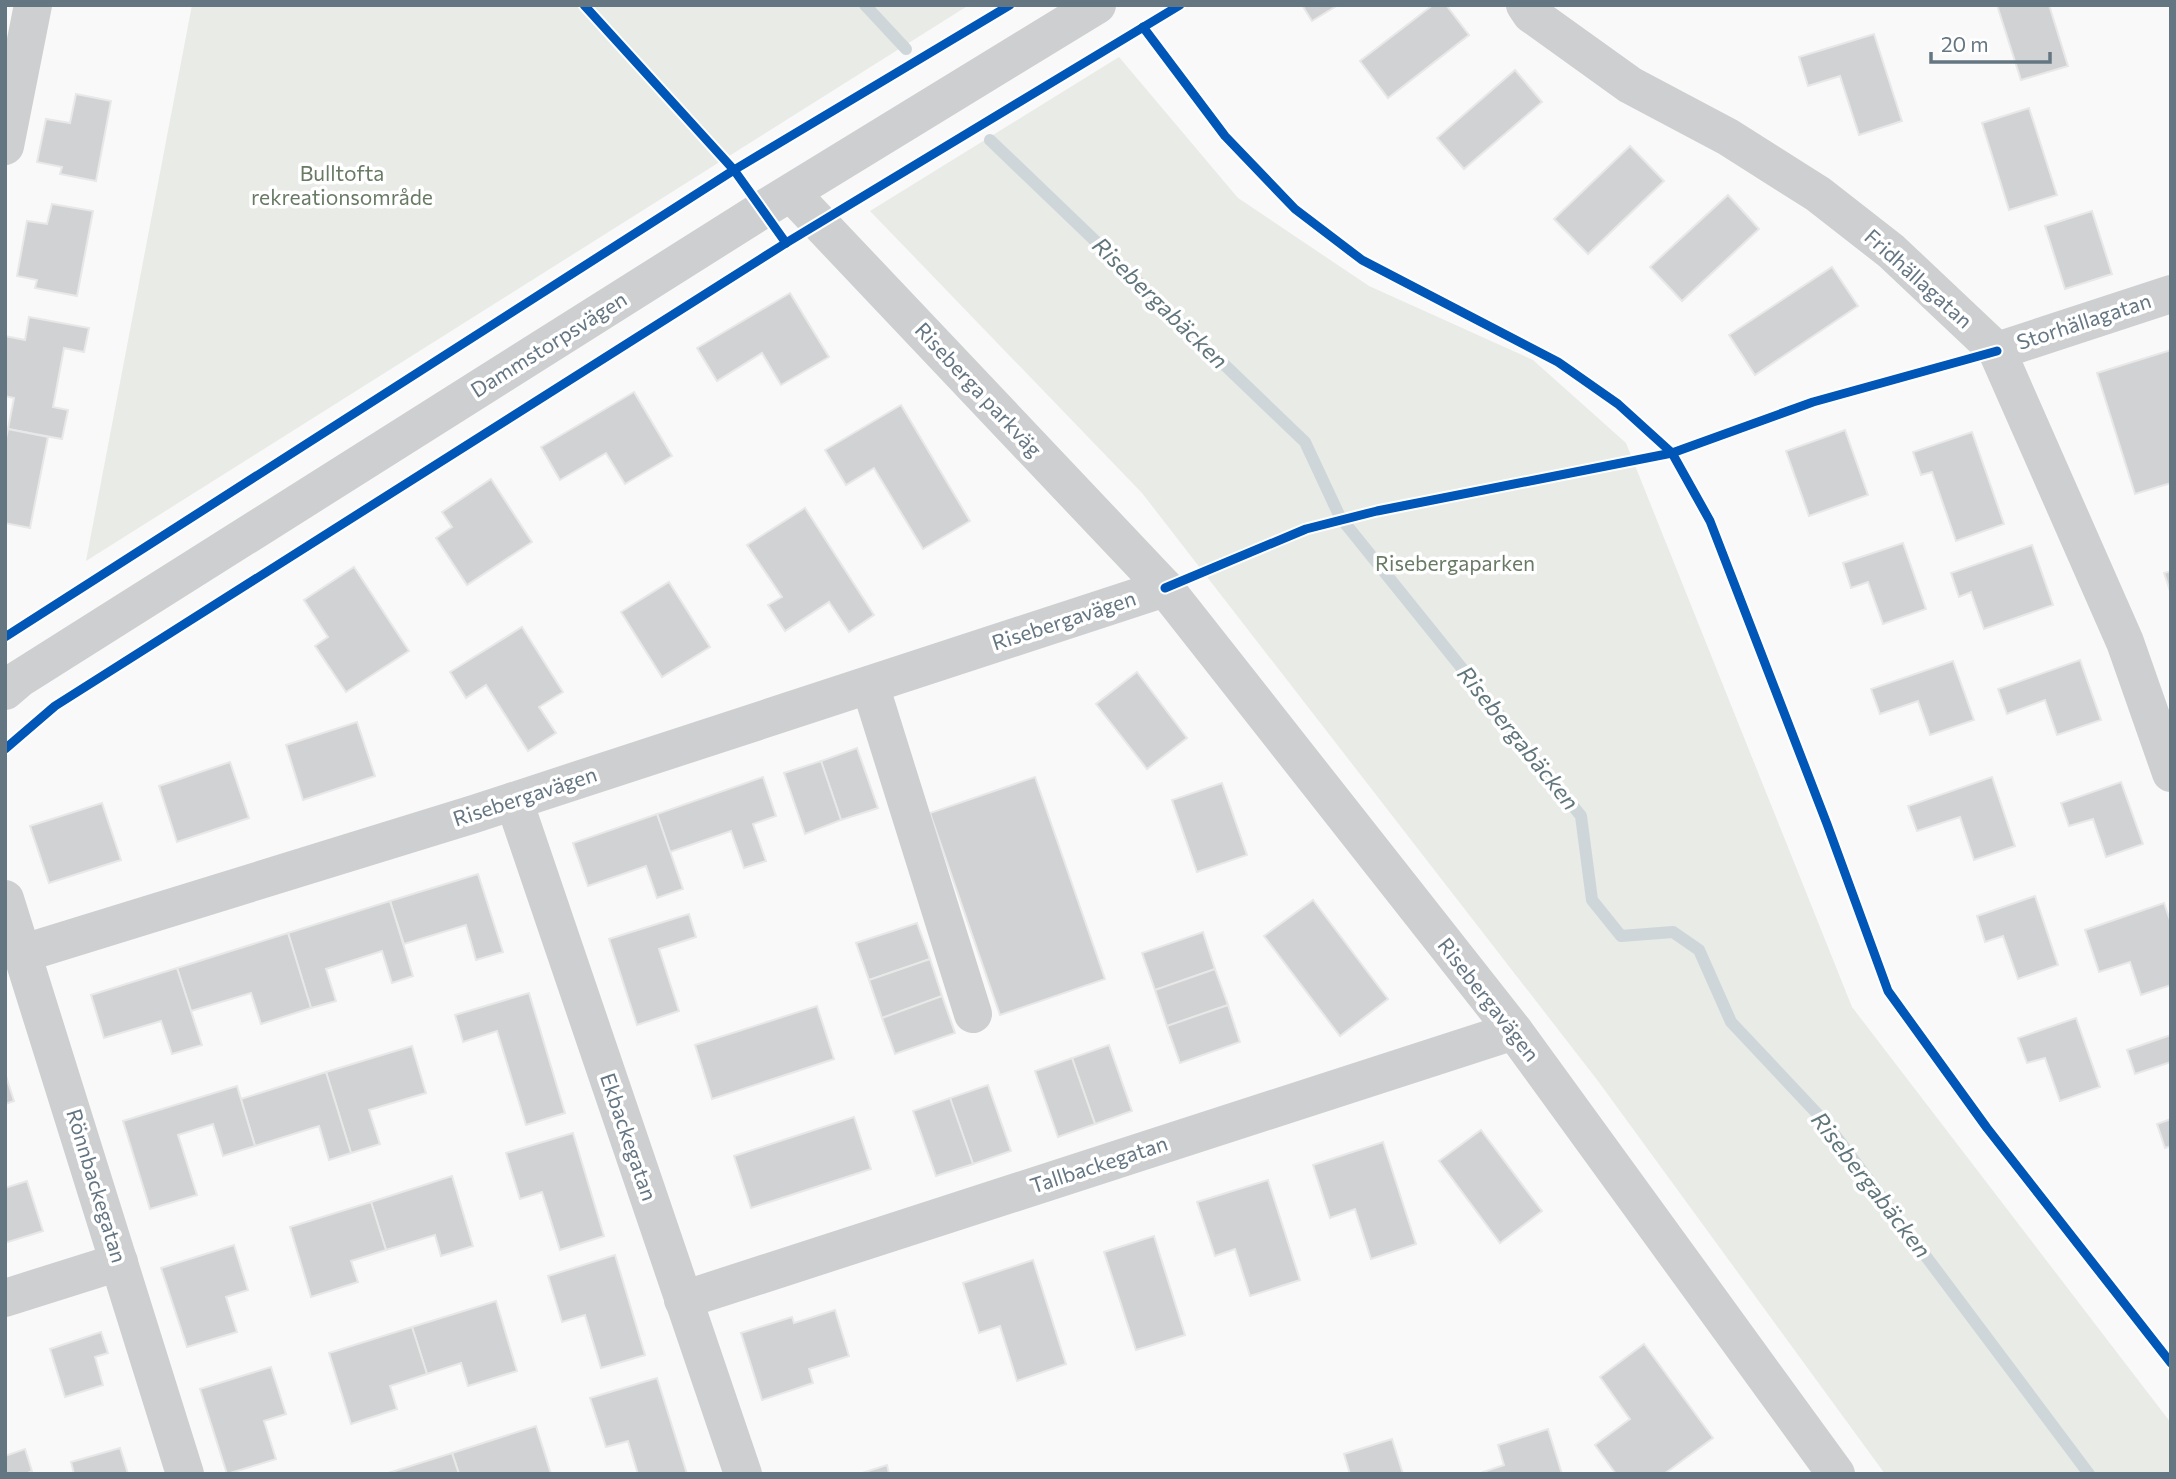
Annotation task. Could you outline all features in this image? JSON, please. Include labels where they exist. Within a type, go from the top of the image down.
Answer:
[{"type":"street","points":[[5,146],[33,5]]},
{"type":"street","name":"Dammstorpsvägen","points":[[5,691],[19,679],[792,192],[1097,5]]},
{"type":"street","name":"Fridhällagatan","points":[[1525,5],[1531,14],[1630,85],[1727,137],[1818,194],[1891,251],[1997,351],[2125,642],[2171,773]]},
{"type":"street","name":"Riseberga parkväg","points":[[792,192],[1165,588]]},
{"type":"street","name":"Storhällagatan","points":[[1997,351],[2171,294]]},
{"type":"street","name":"Risebergavägen","points":[[24,953],[514,801],[1165,588],[1514,1031],[1836,1474]]},
{"type":"street","points":[[870,685],[973,1014]]},
{"type":"street","name":"Ekbackegatan","points":[[514,801],[743,1474]]},
{"type":"street","name":"Rönnbackegatan","points":[[5,899],[185,1474]]},
{"type":"street","name":"Tallbackegatan","points":[[683,1300],[1514,1031]]},
{"type":"street","points":[[5,1298],[119,1262]]},
{"type":"green space","name":"Bulltofta rekreationsområde","points":[[192,5],[969,5],[86,561]]},
{"type":"green space","name":"Risebergaparken","points":[[1119,57],[1238,198],[1369,286],[1533,360],[1626,443],[1852,1007],[2171,1423],[2171,1474],[1885,1474],[1598,1081],[1142,493],[870,211]]},
{"type":"building","points":[[1302,5],[1338,5],[1312,21]]},
{"type":"building","points":[[1433,5],[1446,5],[1469,35],[1388,98],[1360,61]]},
{"type":"building","points":[[1997,5],[2049,5],[2068,66],[2021,80]]},
{"type":"building","points":[[1874,34],[1902,121],[1859,135],[1840,76],[1808,86],[1799,57]]},
{"type":"building","points":[[1515,70],[1542,102],[1464,169],[1437,138]]},
{"type":"building","points":[[76,94],[111,101],[96,181],[60,174],[62,167],[37,162],[46,119],[70,123]]},
{"type":"building","points":[[2029,108],[2057,195],[2009,210],[1982,123]]},
{"type":"building","points":[[1630,146],[1664,181],[1588,254],[1554,219]]},
{"type":"building","points":[[1728,195],[1759,229],[1682,301],[1650,267]]},
{"type":"building","points":[[52,204],[93,211],[77,296],[35,288],[37,280],[17,276],[27,221],[47,224]]},
{"type":"building","points":[[2092,211],[2112,274],[2065,289],[2045,226]]},
{"type":"building","points":[[1832,267],[1858,306],[1755,375],[1729,335]]},
{"type":"building","points":[[790,293],[829,357],[781,385],[762,353],[717,381],[697,348]]},
{"type":"building","points":[[29,317],[89,328],[84,352],[64,348],[53,407],[68,410],[62,439],[8,429],[14,398],[5,396],[5,336],[25,340]]},
{"type":"building","points":[[2171,350],[2171,483],[2135,494],[2097,373]]},
{"type":"building","points":[[634,392],[672,456],[625,484],[606,453],[560,480],[541,447]]},
{"type":"building","points":[[901,405],[970,521],[923,549],[874,468],[846,485],[825,450]]},
{"type":"building","points":[[8,429],[48,437],[30,528],[5,523],[5,443]]},
{"type":"building","points":[[1845,430],[1868,495],[1809,516],[1786,451]]},
{"type":"building","points":[[1972,432],[2004,524],[1956,541],[1932,472],[1921,475],[1913,452]]},
{"type":"building","points":[[491,479],[532,542],[467,585],[436,538],[452,527],[442,512]]},
{"type":"building","points":[[805,508],[874,615],[849,632],[829,602],[785,631],[768,605],[782,597],[747,545]]},
{"type":"building","points":[[1903,543],[1926,609],[1883,624],[1868,582],[1851,588],[1843,563]]},
{"type":"building","points":[[2032,545],[2053,605],[1984,629],[1971,592],[1959,597],[1951,573]]},
{"type":"building","points":[[354,567],[409,651],[346,692],[315,646],[328,637],[304,600]]},
{"type":"building","points":[[2171,571],[2171,594],[2164,573]]},
{"type":"building","points":[[669,582],[710,647],[662,677],[621,612]]},
{"type":"building","points":[[522,627],[563,692],[539,707],[556,733],[528,751],[486,685],[466,698],[450,672]]},
{"type":"building","points":[[2080,660],[2101,720],[2057,735],[2045,700],[2007,714],[1998,689]]},
{"type":"building","points":[[1953,661],[1974,720],[1930,735],[1918,701],[1880,714],[1871,689]]},
{"type":"building","points":[[1137,672],[1187,738],[1147,769],[1096,704]]},
{"type":"building","points":[[357,722],[375,776],[303,800],[286,745]]},
{"type":"building","points":[[857,748],[878,808],[841,820],[821,761]]},
{"type":"building","points":[[821,761],[841,820],[805,834],[784,773]]},
{"type":"building","points":[[230,762],[249,818],[177,842],[159,786]]},
{"type":"building","points":[[763,777],[776,816],[753,824],[766,861],[744,868],[731,831],[670,852],[657,814]]},
{"type":"building","points":[[1035,777],[1105,979],[1000,1015],[930,813]]},
{"type":"building","points":[[1992,777],[2015,846],[1974,860],[1960,817],[1917,831],[1908,806]]},
{"type":"building","points":[[2121,782],[2143,844],[2106,857],[2093,819],[2069,826],[2061,803]]},
{"type":"building","points":[[1222,783],[1247,855],[1197,872],[1172,800]]},
{"type":"building","points":[[102,803],[121,860],[49,883],[30,826]]},
{"type":"building","points":[[657,814],[683,889],[657,898],[646,866],[588,886],[573,843]]},
{"type":"building","points":[[478,874],[503,952],[476,960],[466,925],[404,944],[390,901]]},
{"type":"building","points":[[2035,896],[2058,965],[2018,979],[2003,936],[1985,942],[1977,916]]},
{"type":"building","points":[[1313,900],[1388,999],[1340,1036],[1264,936]]},
{"type":"building","points":[[390,901],[413,976],[392,983],[382,951],[326,969],[336,1001],[311,1008],[288,933]]},
{"type":"building","points":[[2164,903],[2171,923],[2171,985],[2141,995],[2130,962],[2099,972],[2085,930]]},
{"type":"building","points":[[689,914],[696,937],[659,949],[679,1011],[637,1025],[609,939]]},
{"type":"building","points":[[917,923],[930,959],[869,980],[856,943]]},
{"type":"building","points":[[1203,932],[1215,969],[1155,990],[1142,953]]},
{"type":"building","points":[[288,933],[311,1008],[261,1024],[251,993],[191,1011],[177,968]]},
{"type":"building","points":[[930,959],[942,996],[882,1018],[869,980]]},
{"type":"building","points":[[177,968],[202,1045],[172,1054],[161,1021],[104,1038],[91,995]]},
{"type":"building","points":[[1215,969],[1228,1005],[1167,1026],[1155,990]]},
{"type":"building","points":[[529,993],[565,1113],[526,1125],[497,1031],[463,1042],[455,1015]]},
{"type":"building","points":[[942,996],[955,1033],[895,1054],[882,1018]]},
{"type":"building","points":[[1228,1005],[1240,1042],[1180,1063],[1167,1026]]},
{"type":"building","points":[[817,1006],[834,1059],[712,1099],[695,1045]]},
{"type":"building","points":[[2076,1018],[2100,1087],[2060,1101],[2045,1058],[2027,1063],[2018,1038]]},
{"type":"building","points":[[2171,1035],[2171,1062],[2135,1074],[2127,1050]]},
{"type":"building","points":[[1109,1045],[1132,1111],[1095,1124],[1072,1058]]},
{"type":"building","points":[[412,1046],[426,1093],[369,1110],[380,1144],[351,1153],[326,1072]]},
{"type":"building","points":[[1072,1058],[1095,1124],[1058,1137],[1035,1071]]},
{"type":"building","points":[[326,1072],[351,1153],[329,1160],[319,1126],[255,1146],[241,1099]]},
{"type":"building","points":[[5,1073],[14,1101],[5,1104]]},
{"type":"building","points":[[988,1085],[1011,1151],[973,1164],[950,1098]]},
{"type":"building","points":[[237,1086],[255,1146],[223,1156],[213,1124],[178,1135],[197,1195],[150,1209],[123,1121]]},
{"type":"building","points":[[950,1098],[973,1164],[936,1176],[913,1111]]},
{"type":"building","points":[[854,1117],[871,1169],[751,1208],[734,1156]]},
{"type":"building","points":[[2171,1119],[2171,1146],[2165,1148],[2157,1124]]},
{"type":"building","points":[[1481,1130],[1542,1211],[1500,1243],[1439,1161]]},
{"type":"building","points":[[573,1133],[604,1236],[560,1250],[542,1192],[520,1199],[506,1153]]},
{"type":"building","points":[[1383,1142],[1416,1244],[1371,1259],[1355,1209],[1330,1218],[1313,1165]]},
{"type":"building","points":[[452,1176],[473,1246],[441,1256],[435,1235],[386,1250],[371,1202]]},
{"type":"building","points":[[1268,1180],[1300,1280],[1250,1296],[1235,1249],[1215,1256],[1197,1202]]},
{"type":"building","points":[[27,1181],[43,1231],[5,1243],[5,1188]]},
{"type":"building","points":[[371,1202],[386,1250],[351,1261],[358,1282],[311,1297],[290,1227]]},
{"type":"building","points":[[1154,1236],[1185,1335],[1136,1350],[1104,1252]]},
{"type":"building","points":[[234,1245],[248,1290],[226,1297],[237,1332],[187,1347],[161,1268]]},
{"type":"building","points":[[615,1255],[645,1355],[601,1368],[585,1315],[562,1322],[548,1276]]},
{"type":"building","points":[[1033,1260],[1066,1364],[1017,1381],[1000,1326],[979,1333],[963,1283]]},
{"type":"building","points":[[496,1301],[517,1371],[468,1386],[461,1363],[427,1374],[412,1327]]},
{"type":"building","points":[[835,1310],[849,1356],[809,1369],[813,1383],[762,1400],[741,1333],[792,1317],[794,1323]]},
{"type":"building","points":[[412,1327],[427,1374],[390,1386],[397,1409],[351,1424],[329,1353]]},
{"type":"building","points":[[101,1332],[108,1353],[95,1357],[103,1385],[65,1397],[50,1349]]},
{"type":"building","points":[[1644,1344],[1713,1438],[1664,1474],[1616,1474],[1595,1445],[1630,1419],[1600,1377]]},
{"type":"building","points":[[271,1367],[286,1414],[264,1421],[276,1459],[227,1474],[200,1389]]},
{"type":"building","points":[[657,1378],[687,1474],[638,1474],[628,1441],[606,1447],[590,1398]]},
{"type":"building","points":[[536,1426],[551,1474],[459,1474],[452,1453]]},
{"type":"building","points":[[1548,1429],[1562,1474],[1484,1474],[1483,1472],[1504,1465],[1498,1445]]},
{"type":"building","points":[[1392,1439],[1403,1474],[1350,1474],[1344,1454]]},
{"type":"building","points":[[120,1448],[128,1474],[74,1474],[71,1462]]},
{"type":"building","points":[[25,1449],[32,1471],[26,1474],[5,1474],[5,1456]]},
{"type":"building","points":[[452,1453],[459,1474],[385,1474]]},
{"type":"building","points":[[887,1465],[889,1474],[859,1474]]},
{"type":"waterway","points":[[865,5],[906,49]]},
{"type":"waterway","name":"Risebergabäcken","points":[[990,140],[1305,442],[1340,517],[1581,816],[1592,900],[1621,936],[1673,932],[1699,950],[1731,1022],[1826,1123],[2089,1474]]},
{"type":"cycle path","points":[[584,5],[734,170],[786,243]]},
{"type":"cycle path","points":[[5,637],[734,170],[1010,5]]},
{"type":"cycle path","points":[[5,749],[55,706],[786,243],[1180,5]]},
{"type":"cycle path","points":[[1143,27],[1225,136],[1295,209],[1362,260],[1558,362],[1618,404],[1672,453],[1710,521],[1827,824],[1888,991],[1987,1128],[2171,1363]]},
{"type":"cycle path","points":[[1165,588],[1306,529],[1377,511],[1672,453],[1813,402],[1997,351]]}]
